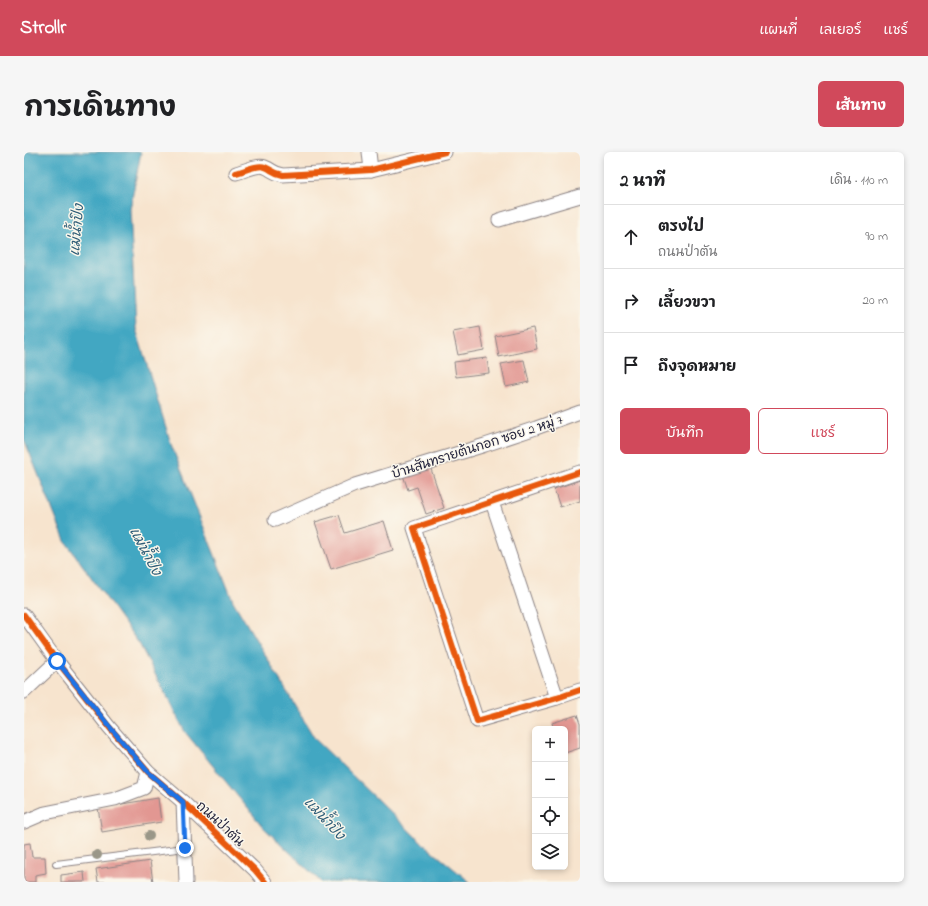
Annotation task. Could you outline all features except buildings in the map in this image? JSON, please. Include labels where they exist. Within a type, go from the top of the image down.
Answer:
[{"type":"street","points":[[369,152],[371,170]]},
{"type":"street","points":[[236,173],[259,166],[266,167],[274,173],[283,175],[371,170],[445,152]]},
{"type":"street","points":[[499,220],[580,196]]},
{"type":"street","name":"บ้านสันทรายต้นกอก ซอย 2 หมู่ 7","points":[[275,520],[343,489],[529,431],[580,412]]},
{"type":"street","points":[[580,472],[414,528],[477,721],[580,690]]},
{"type":"street","points":[[492,502],[557,698]]},
{"type":"street","name":"ถนนป่าตัน","points":[[24,615],[57,661],[148,772],[183,802],[255,870],[265,882]]},
{"type":"street","points":[[24,692],[57,661]]},
{"type":"street","points":[[24,822],[45,813],[115,799],[144,788],[148,772]]},
{"type":"street","points":[[183,802],[186,882]]},
{"type":"lane","points":[[56,864],[185,848]]},
{"type":"water","name":"แม่น้ำปิง","points":[[24,152],[141,152],[130,209],[136,329],[172,447],[233,601],[315,739],[421,842],[470,882],[321,882],[263,827],[185,732],[140,645],[65,541],[24,439]]},
{"type":"cycle path","points":[[236,173],[259,166],[283,175],[371,170],[445,152]]},
{"type":"cycle path","points":[[580,472],[414,528],[477,721],[580,690]]},
{"type":"cycle path","points":[[24,615],[57,661],[109,727],[148,772],[183,802],[255,870],[265,882]]},
{"type":"route","points":[[57,661],[148,772],[183,802],[185,848]]}]
